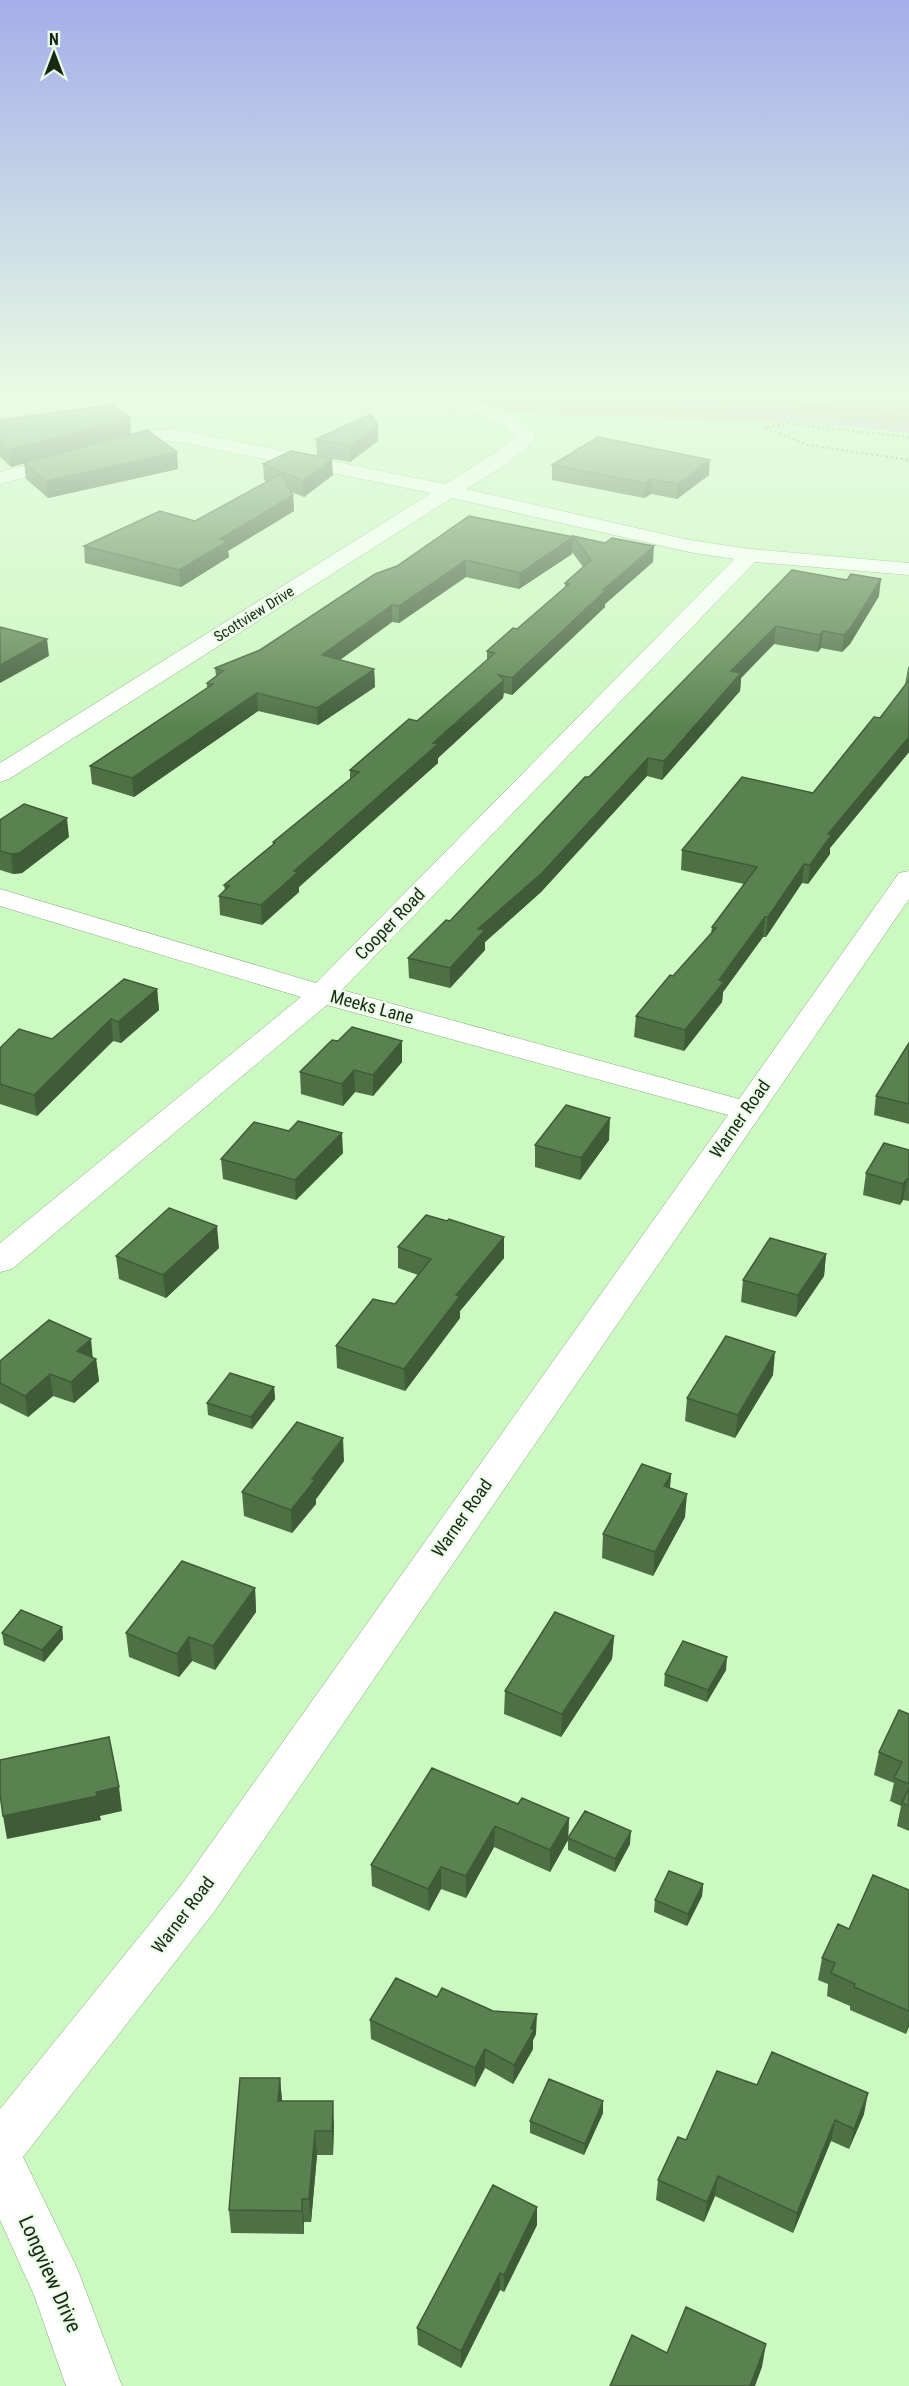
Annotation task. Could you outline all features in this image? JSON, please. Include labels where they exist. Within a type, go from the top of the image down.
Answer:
[{"type":"street","name":"Scottview Drive","points":[[0,774],[423,507]]},
{"type":"street","points":[[520,507],[689,546],[750,555],[909,569]]},
{"type":"street","name":"Cooper Road","points":[[0,1261],[322,994],[750,555]]},
{"type":"street","name":"Warner Road","points":[[0,2146],[30,2112],[198,1898],[909,879]]},
{"type":"street","name":"Meeks Lane","points":[[0,897],[322,994],[746,1110]]},
{"type":"street","name":"Longview Drive","points":[[0,2164],[58,2287],[93,2386]]},
{"type":"building","points":[[220,507],[273,507],[220,539],[228,541],[179,570],[84,546],[160,511],[195,521]]},
{"type":"building","points":[[469,516],[573,537],[520,573],[466,560],[399,606],[392,605],[322,655],[374,669],[317,708],[257,693],[132,778],[90,766],[213,684],[207,683],[223,671],[215,668],[260,650],[375,574],[397,566]]},
{"type":"building","points":[[573,536],[605,543],[612,538],[654,546],[603,590],[606,590],[512,678],[499,675],[504,680],[433,743],[438,744],[294,871],[298,872],[261,905],[219,896],[229,886],[224,885],[359,772],[350,770],[409,719],[417,721],[495,653],[487,651],[513,628],[517,629],[569,584],[565,583],[591,560]]},
{"type":"building","points":[[792,570],[847,580],[851,574],[881,579],[844,635],[823,631],[820,635],[776,626],[731,671],[741,673],[664,761],[648,758],[542,873],[478,929],[485,930],[450,968],[408,958],[446,920],[450,921],[585,777],[589,777]]},
{"type":"building","points":[[0,627],[47,639],[0,665]]},
{"type":"building","points":[[909,680],[909,737],[828,834],[832,834],[810,865],[804,864],[768,917],[765,917],[719,980],[724,982],[685,1030],[636,1016],[670,975],[673,976],[716,928],[712,927],[757,867],[682,850],[742,777],[813,793],[874,717],[880,718]]},
{"type":"building","points":[[24,804],[67,818],[19,853],[11,854],[0,851],[0,820]]},
{"type":"building","points":[[124,979],[157,989],[118,1022],[111,1019],[34,1095],[0,1084],[0,1048],[19,1029],[52,1039]]},
{"type":"building","points":[[352,1027],[402,1041],[373,1075],[354,1070],[342,1084],[300,1072],[332,1040],[338,1041]]},
{"type":"building","points":[[909,1043],[909,1104],[876,1096]]},
{"type":"building","points":[[566,1105],[610,1118],[581,1158],[535,1145]]},
{"type":"building","points":[[298,1121],[342,1133],[295,1180],[221,1159],[254,1122],[289,1131]]},
{"type":"building","points":[[884,1143],[909,1150],[909,1179],[903,1184],[866,1173]]},
{"type":"building","points":[[169,1208],[217,1226],[163,1275],[116,1256]]},
{"type":"building","points":[[426,1215],[447,1221],[449,1219],[504,1237],[456,1295],[460,1296],[404,1369],[336,1346],[373,1299],[395,1304],[431,1259],[398,1247]]},
{"type":"building","points":[[770,1238],[826,1254],[798,1295],[743,1280]]},
{"type":"building","points":[[49,1320],[91,1339],[77,1351],[96,1359],[71,1382],[50,1374],[25,1396],[0,1383],[0,1361]]},
{"type":"building","points":[[726,1336],[775,1352],[738,1415],[687,1398]]},
{"type":"building","points":[[230,1373],[274,1387],[251,1417],[207,1403]]},
{"type":"building","points":[[297,1422],[343,1438],[312,1479],[315,1480],[291,1510],[242,1492]]},
{"type":"building","points":[[642,1464],[671,1474],[664,1486],[687,1494],[655,1552],[603,1534]]},
{"type":"building","points":[[182,1561],[255,1588],[213,1646],[189,1637],[177,1654],[126,1633]]},
{"type":"building","points":[[21,1610],[62,1627],[42,1650],[2,1633]]},
{"type":"building","points":[[555,1612],[614,1636],[562,1714],[505,1691]]},
{"type":"building","points":[[683,1641],[727,1657],[708,1690],[665,1674]]},
{"type":"building","points":[[899,1710],[909,1714],[909,1784],[894,1778],[902,1762],[879,1752]]},
{"type":"building","points":[[109,1737],[119,1787],[96,1792],[97,1796],[3,1816],[0,1794],[0,1760]]},
{"type":"building","points":[[432,1768],[518,1804],[522,1798],[569,1818],[550,1850],[495,1826],[466,1876],[441,1867],[428,1889],[371,1865]]},
{"type":"building","points":[[909,1788],[909,1806],[902,1803]]},
{"type":"building","points":[[585,1811],[631,1831],[615,1859],[568,1838]]},
{"type":"building","points":[[669,1871],[703,1884],[688,1914],[655,1900]]},
{"type":"building","points":[[873,1875],[909,1890],[909,2011],[854,1987],[855,1984],[831,1973],[835,1963],[822,1958],[838,1924],[849,1929]]},
{"type":"building","points":[[396,1978],[437,1997],[442,1988],[493,2011],[537,2014],[531,2028],[534,2030],[514,2065],[485,2049],[475,2068],[370,2020]]},
{"type":"building","points":[[772,2052],[868,2093],[854,2129],[835,2120],[797,2213],[718,2176],[707,2202],[658,2180],[678,2137],[686,2140],[717,2071],[757,2085]]},
{"type":"building","points":[[240,2078],[280,2078],[278,2101],[333,2101],[332,2131],[315,2131],[309,2199],[302,2199],[302,2211],[229,2210]]},
{"type":"building","points":[[549,2079],[603,2101],[585,2144],[530,2121]]},
{"type":"building","points":[[493,2185],[537,2207],[504,2275],[500,2273],[461,2351],[417,2328]]},
{"type":"building","points":[[686,2307],[766,2344],[750,2386],[610,2386],[632,2335],[667,2353]]}]
